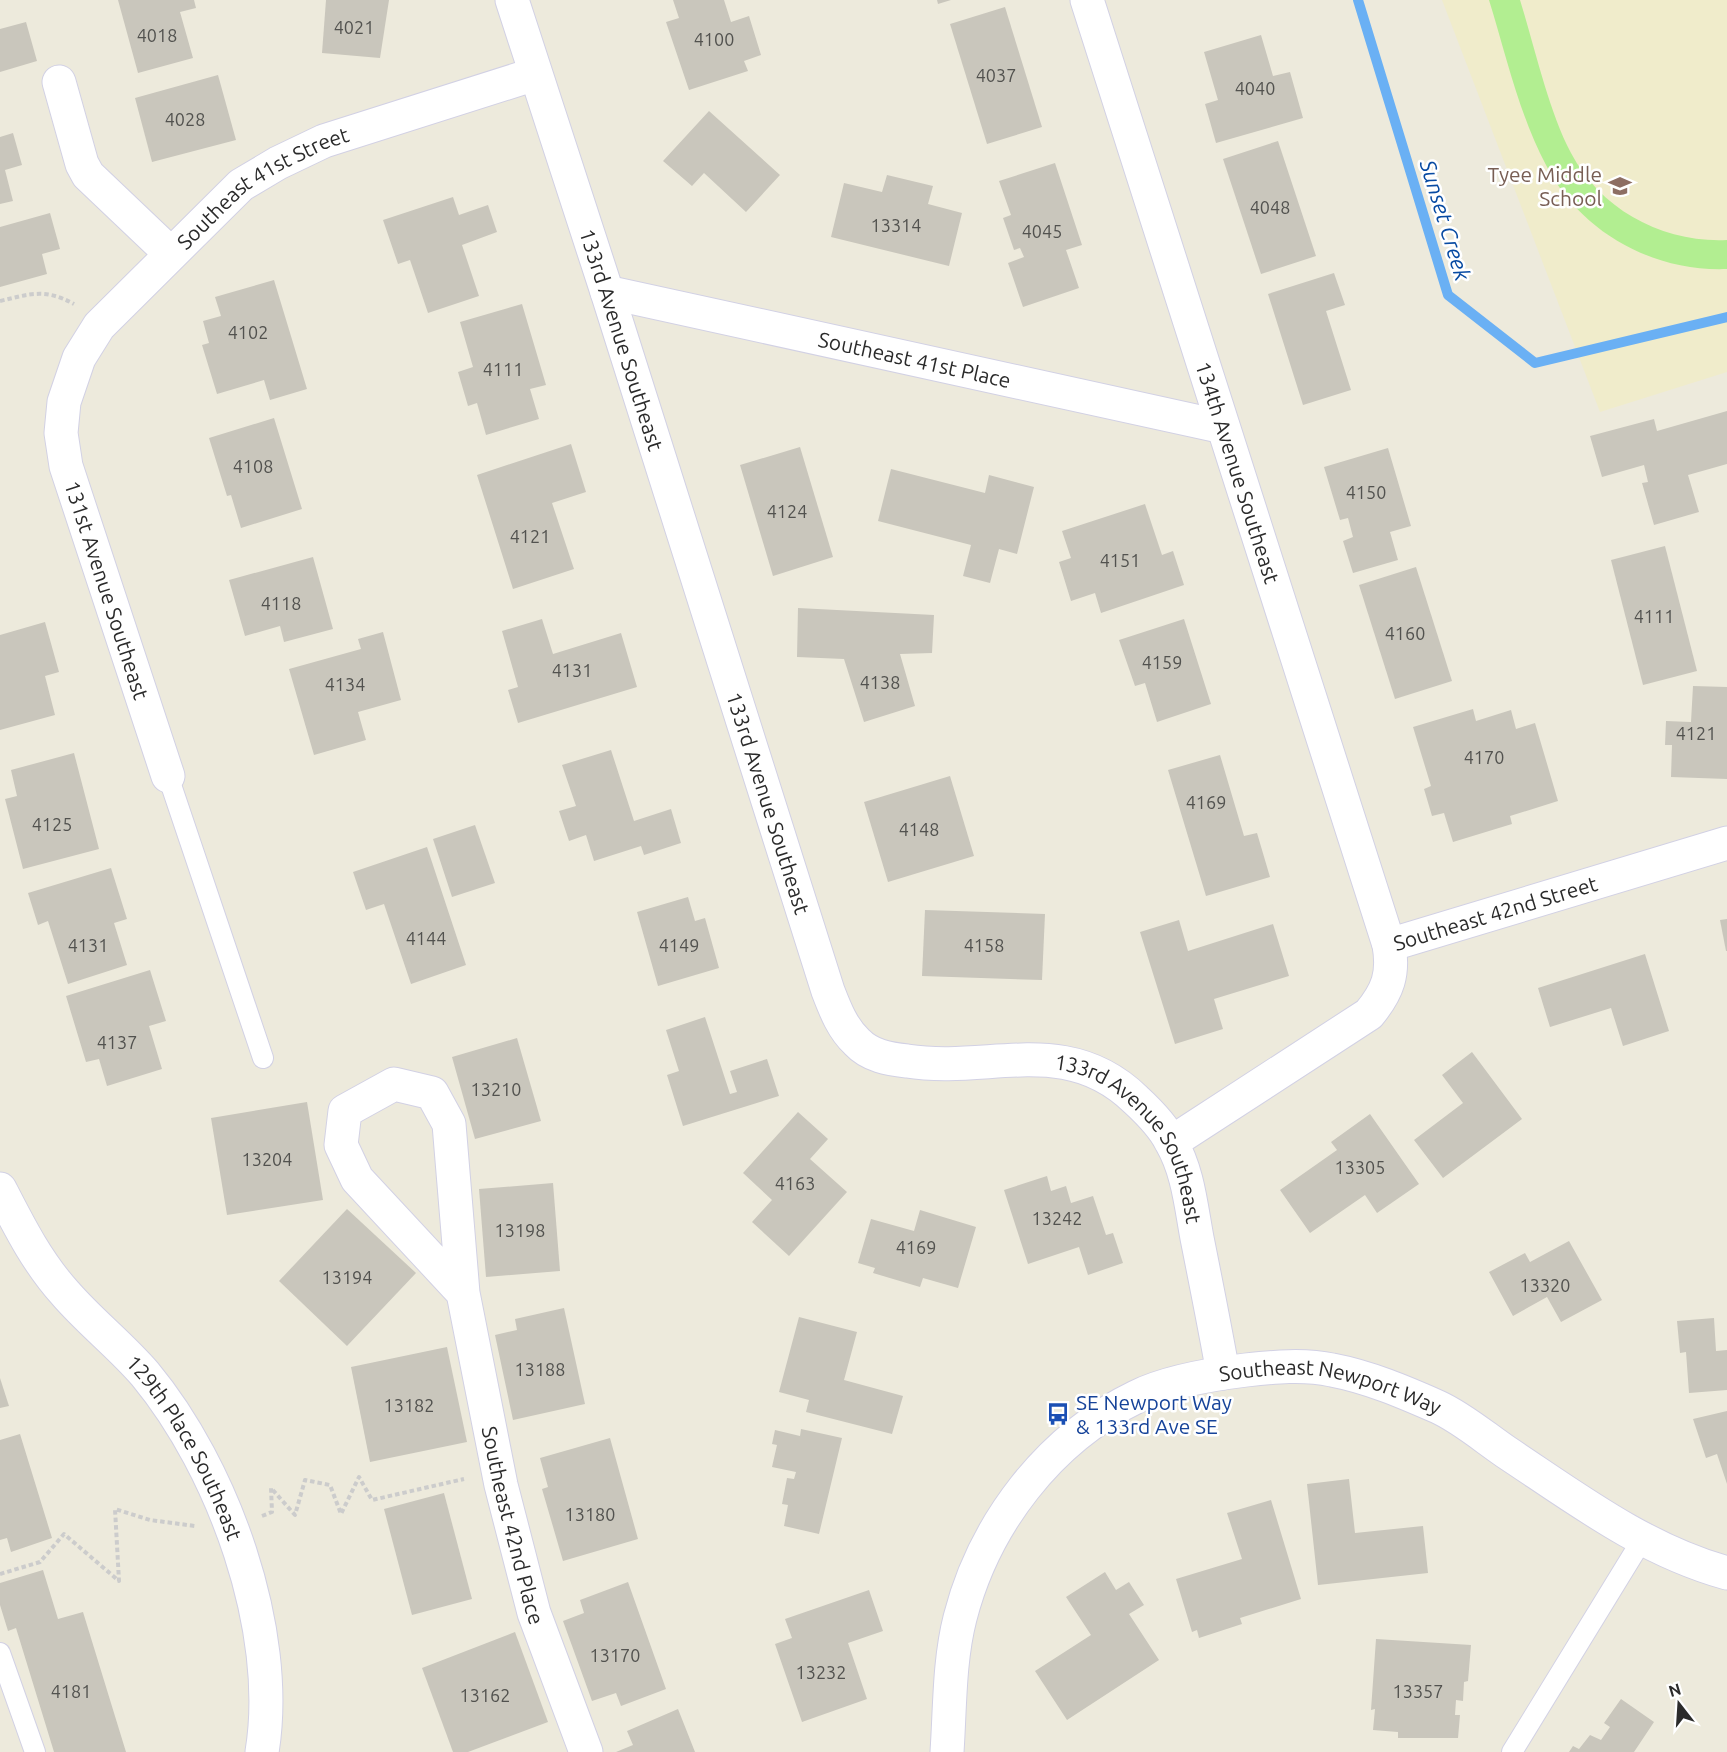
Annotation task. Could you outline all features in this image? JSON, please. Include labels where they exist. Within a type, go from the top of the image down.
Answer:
[{"type":"street","name":"133rd Avenue Southeast","points":[[512,0],[607,292],[817,957],[841,1022],[856,1042],[870,1052],[888,1059],[924,1064],[1047,1059],[1087,1067],[1120,1084],[1150,1114],[1172,1142],[1186,1180],[1223,1372]]},
{"type":"street","name":"134th Avenue Southeast","points":[[1088,0],[1389,945]]},
{"type":"street","name":"Southeast 41st Street","points":[[64,402],[79,358],[99,326],[241,185],[278,163],[324,141],[536,74]]},
{"type":"street","points":[[59,82],[82,164],[88,175],[170,254]]},
{"type":"street","name":"Southeast 41st Place","points":[[607,292],[1223,427]]},
{"type":"street","name":"131st Avenue Southeast","points":[[64,402],[61,433],[66,466],[168,776]]},
{"type":"street","name":"Southeast 42nd Street","points":[[1172,1142],[1369,1014],[1379,1001],[1393,968],[1389,945],[1727,843]]},
{"type":"street","name":"Southeast 42nd Place","points":[[463,1293],[357,1179],[341,1144],[345,1111],[394,1084],[432,1093],[449,1124],[463,1293],[498,1471],[534,1614],[586,1752]]},
{"type":"street","name":"129th Place Southeast","points":[[0,1189],[30,1249],[64,1293],[145,1375],[183,1428],[223,1509],[244,1560],[258,1615],[265,1667],[265,1735],[262,1752]]},
{"type":"street","name":"Southeast Newport Way","points":[[947,1752],[954,1659],[960,1617],[976,1574],[1005,1512],[1044,1463],[1087,1425],[1138,1395],[1223,1372],[1279,1366],[1330,1370],[1381,1383],[1442,1409],[1642,1540],[1701,1566],[1727,1573]]},
{"type":"lane","points":[[168,776],[263,1058]]},
{"type":"lane","points":[[1512,1752],[1642,1540]]},
{"type":"lane","points":[[0,1653],[35,1752]]},
{"type":"path","points":[[0,301],[38,292],[61,296],[82,308]]},
{"type":"path","points":[[256,1519],[272,1512],[270,1488],[295,1515],[305,1480],[330,1485],[341,1514],[359,1478],[372,1500],[498,1471]]},
{"type":"path","points":[[0,1574],[40,1562],[64,1534],[119,1581],[115,1509],[150,1520],[195,1526]]},
{"type":"shaded area","name":"Tyee Middle School","points":[[1442,0],[1727,0],[1727,372],[1600,412]]},
{"type":"green space","points":[[1489,0],[1520,0],[1555,117],[1571,153],[1599,191],[1636,219],[1657,229],[1680,236],[1727,240],[1727,269],[1699,268],[1646,255],[1599,228],[1578,210],[1561,189],[1536,146],[1514,84]]},
{"type":"building","points":[[118,0],[194,0],[196,8],[180,12],[193,58],[138,73]]},
{"type":"building","points":[[326,0],[389,0],[380,58],[322,53]]},
{"type":"building","points":[[673,0],[724,0],[731,22],[749,16],[761,55],[744,61],[748,71],[689,90],[666,22],[679,18]]},
{"type":"building","points":[[937,0],[951,0],[938,4]]},
{"type":"building","points":[[1005,7],[1042,127],[987,144],[950,24]]},
{"type":"building","points":[[26,22],[37,61],[0,72],[0,29]]},
{"type":"building","points":[[1261,35],[1273,76],[1290,72],[1303,118],[1216,143],[1205,104],[1218,100],[1204,52]]},
{"type":"building","points":[[218,75],[236,140],[152,162],[135,98]]},
{"type":"building","points":[[709,111],[780,175],[746,212],[704,173],[692,186],[663,161]]},
{"type":"building","points":[[13,133],[22,165],[5,170],[13,201],[0,204],[0,137]]},
{"type":"building","points":[[1278,141],[1316,256],[1261,274],[1223,159]]},
{"type":"building","points":[[1055,163],[1082,245],[1066,250],[1079,288],[1023,307],[1008,263],[1024,257],[1020,248],[1014,250],[1003,218],[1011,215],[999,181]]},
{"type":"building","points":[[887,175],[933,186],[928,204],[962,213],[949,266],[831,237],[844,183],[882,192]]},
{"type":"building","points":[[453,197],[459,215],[488,205],[497,232],[462,245],[479,296],[428,313],[410,260],[398,264],[383,220]]},
{"type":"building","points":[[50,213],[60,249],[42,254],[47,274],[0,287],[0,227]]},
{"type":"building","points":[[1334,273],[1345,305],[1326,311],[1351,390],[1303,405],[1268,294]]},
{"type":"building","points":[[274,280],[307,389],[270,400],[264,380],[217,394],[202,345],[209,343],[203,321],[221,316],[215,297]]},
{"type":"building","points":[[522,304],[546,385],[530,389],[539,419],[486,435],[477,403],[468,406],[458,372],[473,367],[460,322]]},
{"type":"building","points":[[1727,411],[1727,464],[1688,475],[1699,512],[1654,525],[1642,483],[1648,482],[1644,465],[1602,477],[1590,436],[1654,419],[1657,431]]},
{"type":"building","points":[[274,418],[302,509],[241,528],[231,495],[227,496],[209,438]]},
{"type":"building","points":[[571,444],[586,492],[552,503],[574,569],[513,589],[477,475]]},
{"type":"building","points":[[800,447],[833,557],[773,576],[740,465]]},
{"type":"building","points":[[1388,448],[1411,526],[1390,532],[1398,560],[1353,573],[1343,541],[1353,537],[1348,518],[1340,520],[1324,467]]},
{"type":"building","points":[[891,469],[985,493],[989,475],[1034,487],[1017,554],[999,549],[990,583],[963,576],[971,545],[878,521]]},
{"type":"building","points":[[1145,504],[1162,555],[1173,551],[1184,585],[1101,613],[1095,593],[1071,601],[1059,562],[1071,558],[1062,531]]},
{"type":"building","points":[[1665,546],[1697,671],[1643,685],[1611,560]]},
{"type":"building","points":[[313,557],[333,629],[284,642],[280,626],[245,636],[229,580]]},
{"type":"building","points":[[1416,567],[1452,681],[1395,699],[1359,585]]},
{"type":"building","points":[[798,608],[934,615],[932,653],[900,654],[915,706],[864,722],[844,659],[797,657]]},
{"type":"building","points":[[542,619],[553,654],[621,633],[637,687],[518,723],[508,690],[518,687],[502,631]]},
{"type":"building","points":[[1184,619],[1211,704],[1157,722],[1145,683],[1135,686],[1119,640]]},
{"type":"building","points":[[45,622],[59,672],[45,676],[55,715],[0,730],[0,635]]},
{"type":"building","points":[[383,632],[401,700],[358,712],[366,740],[314,755],[289,669],[361,649],[358,639]]},
{"type":"building","points":[[1693,686],[1727,687],[1727,779],[1671,777],[1672,745],[1665,745],[1666,721],[1691,722]]},
{"type":"building","points":[[1473,709],[1476,721],[1511,710],[1516,729],[1535,723],[1558,801],[1510,816],[1512,824],[1453,842],[1444,813],[1432,816],[1424,789],[1431,786],[1413,727]]},
{"type":"building","points":[[611,750],[634,821],[671,809],[681,843],[644,855],[641,846],[594,861],[586,835],[569,841],[559,811],[576,806],[562,765]]},
{"type":"building","points":[[74,753],[99,849],[23,869],[5,799],[17,796],[11,770]]},
{"type":"building","points":[[1220,755],[1244,836],[1257,833],[1270,877],[1206,896],[1168,770]]},
{"type":"building","points":[[950,776],[974,856],[888,882],[864,802]]},
{"type":"building","points":[[475,825],[495,883],[452,897],[433,839]]},
{"type":"building","points":[[427,847],[466,965],[411,984],[384,904],[366,910],[353,872]]},
{"type":"building","points":[[111,868],[127,919],[114,923],[127,965],[68,984],[48,921],[38,925],[28,893]]},
{"type":"building","points":[[688,897],[695,921],[705,918],[719,968],[658,986],[637,912]]},
{"type":"building","points":[[925,910],[1045,914],[1042,980],[922,976]]},
{"type":"building","points":[[1727,919],[1727,951],[1726,951],[1720,920]]},
{"type":"building","points":[[1179,920],[1188,951],[1273,924],[1289,976],[1214,999],[1223,1029],[1175,1044],[1140,932]]},
{"type":"building","points":[[1645,954],[1669,1031],[1623,1046],[1611,1008],[1550,1027],[1538,988]]},
{"type":"building","points":[[150,970],[166,1021],[149,1026],[162,1069],[107,1086],[99,1059],[86,1062],[66,996]]},
{"type":"building","points":[[705,1017],[730,1094],[737,1092],[730,1071],[767,1059],[779,1096],[683,1126],[667,1075],[679,1071],[666,1030]]},
{"type":"building","points":[[517,1038],[541,1121],[475,1139],[452,1057]]},
{"type":"building","points":[[1472,1052],[1522,1119],[1443,1178],[1414,1140],[1463,1103],[1442,1075]]},
{"type":"building","points":[[307,1102],[323,1200],[227,1215],[211,1118]]},
{"type":"building","points":[[798,1112],[828,1139],[810,1159],[847,1192],[789,1256],[752,1222],[772,1200],[743,1173]]},
{"type":"building","points":[[1370,1114],[1419,1184],[1377,1213],[1365,1195],[1310,1233],[1280,1190],[1337,1150],[1331,1142]]},
{"type":"building","points":[[1047,1176],[1051,1191],[1066,1186],[1071,1203],[1093,1196],[1106,1235],[1113,1233],[1123,1263],[1088,1275],[1079,1247],[1028,1264],[1004,1190]]},
{"type":"building","points":[[553,1183],[560,1271],[486,1277],[479,1189]]},
{"type":"building","points":[[347,1209],[416,1273],[347,1346],[279,1281]]},
{"type":"building","points":[[920,1210],[976,1227],[958,1288],[923,1278],[920,1287],[873,1273],[875,1268],[858,1263],[871,1219],[914,1231]]},
{"type":"building","points":[[1569,1241],[1602,1300],[1561,1322],[1547,1297],[1513,1316],[1489,1272],[1525,1253],[1530,1262]]},
{"type":"building","points":[[564,1308],[585,1404],[513,1420],[495,1335],[517,1330],[515,1319]]},
{"type":"building","points":[[799,1317],[857,1332],[844,1380],[903,1396],[892,1434],[806,1412],[809,1400],[779,1392]]},
{"type":"building","points":[[1714,1318],[1716,1351],[1727,1350],[1727,1390],[1689,1393],[1686,1352],[1680,1353],[1677,1321]]},
{"type":"building","points":[[447,1347],[467,1442],[370,1462],[351,1367]]},
{"type":"building","points":[[0,1378],[9,1406],[0,1408]]},
{"type":"building","points":[[1727,1411],[1727,1484],[1717,1454],[1706,1458],[1693,1419]]},
{"type":"building","points":[[801,1429],[842,1438],[819,1534],[784,1526],[788,1505],[782,1504],[787,1478],[794,1479],[796,1472],[772,1467],[777,1445],[772,1444],[775,1430],[800,1436]]},
{"type":"building","points":[[20,1434],[52,1538],[11,1552],[7,1538],[0,1540],[0,1440]]},
{"type":"building","points":[[610,1438],[638,1539],[563,1561],[542,1489],[548,1487],[540,1458]]},
{"type":"building","points":[[1349,1479],[1355,1533],[1423,1526],[1428,1573],[1318,1585],[1307,1484]]},
{"type":"building","points":[[444,1493],[472,1599],[412,1615],[384,1509]]},
{"type":"building","points":[[1271,1500],[1301,1599],[1240,1618],[1242,1624],[1199,1638],[1197,1630],[1192,1632],[1176,1579],[1242,1559],[1227,1513]]},
{"type":"building","points":[[43,1570],[58,1619],[83,1612],[126,1752],[54,1752],[16,1628],[8,1631],[0,1605],[0,1583]]},
{"type":"building","points":[[1105,1572],[1116,1590],[1129,1582],[1144,1605],[1129,1614],[1159,1660],[1067,1720],[1035,1671],[1091,1635],[1066,1597]]},
{"type":"building","points":[[628,1582],[666,1689],[621,1706],[616,1693],[592,1701],[563,1621],[584,1613],[580,1600]]},
{"type":"building","points":[[869,1590],[883,1631],[848,1643],[867,1699],[802,1722],[775,1644],[792,1638],[785,1619]]},
{"type":"building","points":[[515,1632],[548,1722],[468,1752],[453,1752],[422,1668]]},
{"type":"building","points":[[1376,1639],[1471,1645],[1468,1681],[1464,1682],[1463,1701],[1456,1700],[1455,1715],[1460,1715],[1458,1738],[1398,1738],[1398,1732],[1373,1730],[1375,1709],[1371,1710]]},
{"type":"building","points":[[1621,1699],[1654,1722],[1634,1752],[1569,1752],[1573,1746],[1579,1749],[1590,1735],[1601,1740],[1610,1727],[1604,1723]]},
{"type":"building","points":[[678,1709],[695,1752],[616,1752],[633,1745],[627,1731]]},
{"type":"waterway","name":"Sunset Creek","points":[[1358,0],[1448,295],[1535,363],[1727,317]]},
{"type":"place","name":"Tyee Middle School","points":[[1620,186]]},
{"type":"place","name":"SE Newport Way & 133rd Ave SE","points":[[1058,1414]]}]
